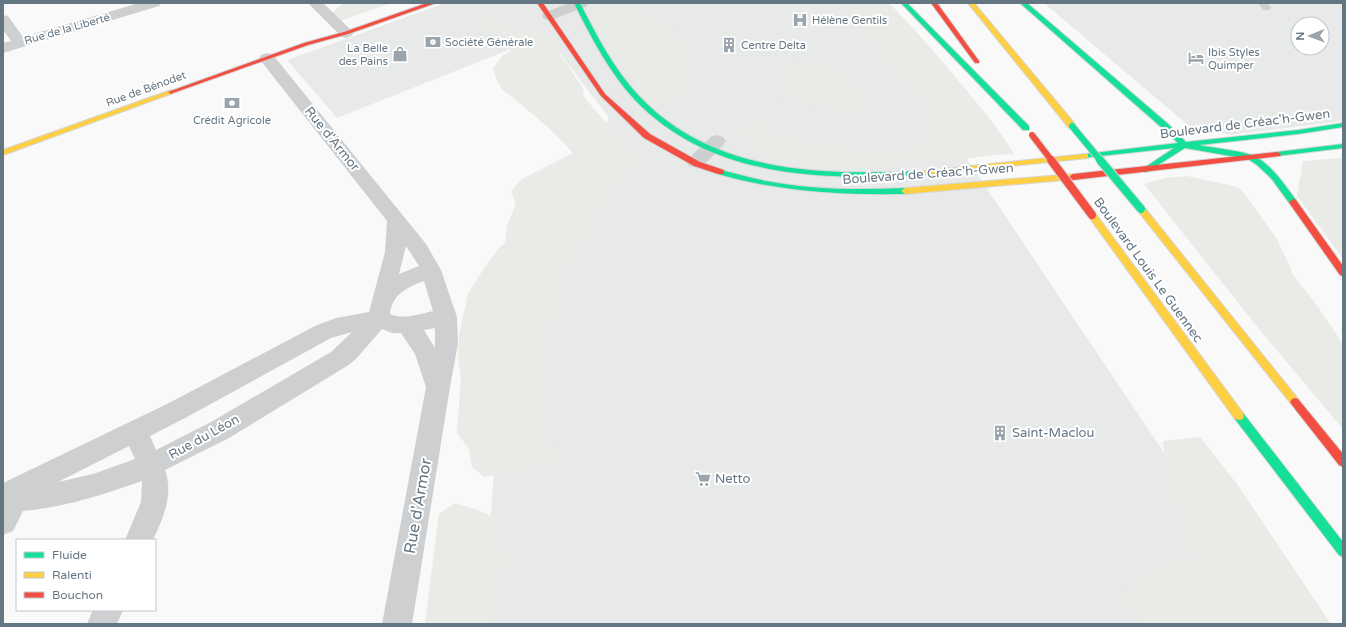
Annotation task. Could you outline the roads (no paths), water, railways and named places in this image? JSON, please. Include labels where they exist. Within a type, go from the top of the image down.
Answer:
[{"type":"street","name":"Rue de la Liberté","points":[[3,48],[154,3]]},
{"type":"street","points":[[315,3],[344,27],[433,3]]},
{"type":"street","name":"Boulevard de Créac'h-Gwen","points":[[540,3],[586,72],[615,109],[637,129],[656,143],[695,162],[720,172],[746,180],[795,189],[838,193],[924,190],[1147,170],[1343,146]]},
{"type":"street","points":[[904,3],[1029,132]]},
{"type":"street","name":"Boulevard Louis Le Guennec","points":[[934,3],[1240,417],[1343,551]]},
{"type":"street","points":[[972,3],[1141,209],[1343,462]]},
{"type":"street","points":[[1023,3],[1164,125],[1184,145],[1250,157],[1260,163],[1274,176],[1343,273]]},
{"type":"street","points":[[549,16],[579,4]]},
{"type":"street","name":"Boulevard de Créac'h-Gwen","points":[[579,4],[609,59],[622,78],[646,107],[675,130],[713,145],[727,157],[772,170],[797,174],[848,176],[899,175],[958,170],[1184,145],[1343,125]]},
{"type":"street","points":[[3,19],[20,43]]},
{"type":"street","name":"Rue de Bénodet","points":[[3,153],[306,44],[344,27]]},
{"type":"street","name":"Rue d'Armor","points":[[267,58],[419,249],[431,270],[446,317],[447,344],[438,387],[397,624]]},
{"type":"street","points":[[695,162],[713,145]]},
{"type":"street","points":[[1147,170],[1184,145]]},
{"type":"street","points":[[397,220],[395,252],[381,308],[392,324],[407,325],[446,317]]},
{"type":"street","name":"Rue du Léon","points":[[6,504],[88,487],[131,474],[194,445],[339,359],[348,352],[381,308],[390,289],[431,270]]},
{"type":"street","name":"Rue du Léon","points":[[6,504],[75,460],[135,432],[323,332],[341,326],[381,308]]},
{"type":"street","name":"Rue d'Armor","points":[[407,325],[418,336],[424,348],[438,387]]},
{"type":"street","points":[[135,432],[155,479],[156,491],[148,521],[140,539]]},
{"type":"street","points":[[102,624],[108,611]]},
{"type":"place","name":"Hélène Gentils","points":[[800,20]]},
{"type":"place","name":"Société Générale","points":[[433,42]]},
{"type":"place","name":"Centre Delta","points":[[729,45]]},
{"type":"place","name":"La Belle des Pains","points":[[400,54]]},
{"type":"place","name":"Ibis Styles Quimper","points":[[1196,58]]},
{"type":"place","name":"Crédit Agricole","points":[[232,103]]},
{"type":"place","name":"Saint-Maclou","points":[[1000,433]]},
{"type":"place","name":"Netto","points":[[703,479]]}]
